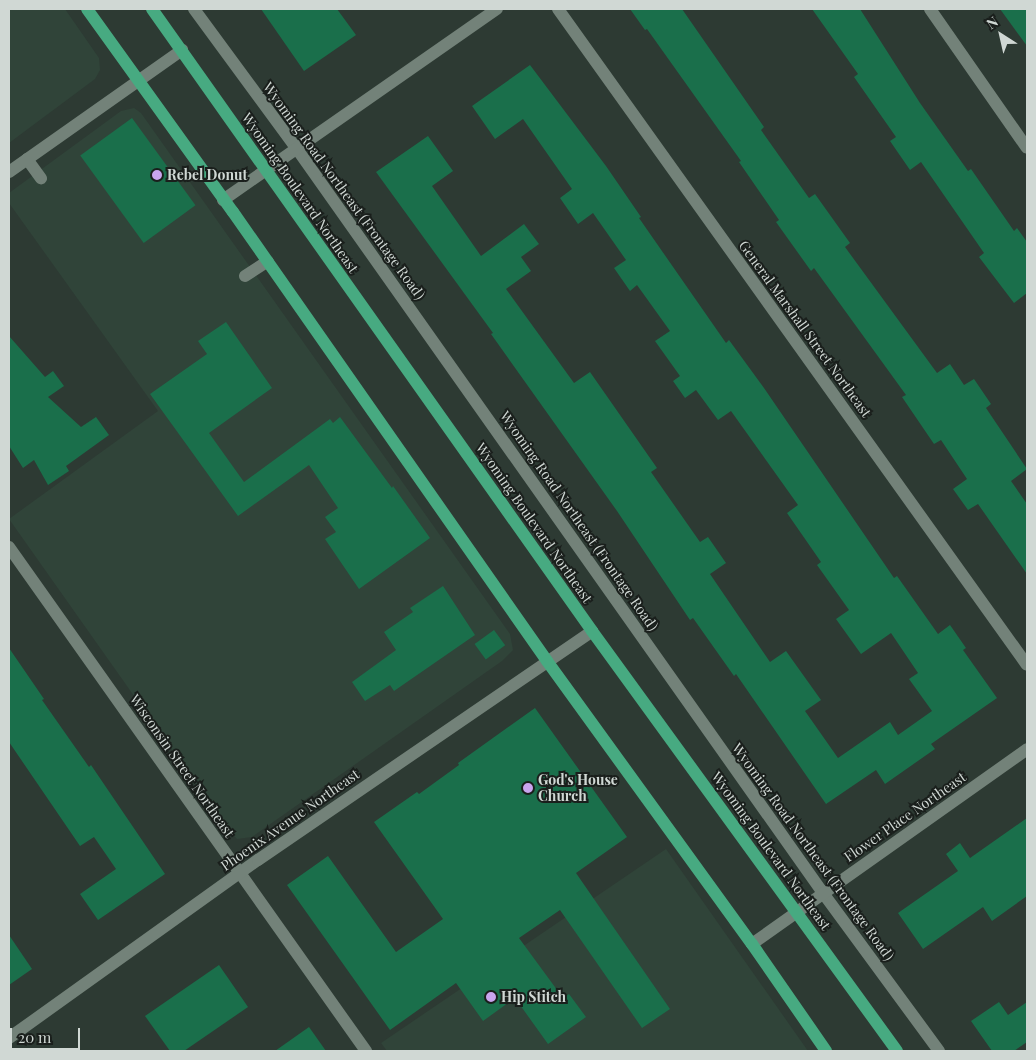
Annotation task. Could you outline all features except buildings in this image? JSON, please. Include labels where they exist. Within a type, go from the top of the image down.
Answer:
[{"type":"main road","points":[[87,9],[268,261],[547,661],[752,944],[826,1051]]},
{"type":"main road","name":"Wyoming Boulevard Northeast","points":[[152,9],[592,631],[897,1051]]},
{"type":"street","name":"Wyoming Road Northeast (Frontage Road)","points":[[194,9],[297,149],[823,894],[939,1051]]},
{"type":"street","points":[[223,200],[497,9]]},
{"type":"street","name":"General Marshall Street Northeast","points":[[558,9],[1027,666]]},
{"type":"street","points":[[930,9],[1027,148]]},
{"type":"street","points":[[9,172],[182,50]]},
{"type":"street","points":[[27,159],[41,178]]},
{"type":"street","points":[[245,276],[268,261]]},
{"type":"street","name":"Wisconsin Street Northeast","points":[[9,547],[366,1051]]},
{"type":"street","name":"Phoenix Avenue Northeast","points":[[9,1038],[239,873],[592,631]]},
{"type":"street","name":"Flower Place Northeast","points":[[752,944],[1027,749]]},
{"type":"shaded area","points":[[9,9],[65,9],[99,58],[100,70],[95,79],[9,143]]},
{"type":"shaded area","points":[[134,108],[141,113],[510,634],[513,650],[502,661],[252,837],[237,839],[228,829],[9,519],[158,411],[9,203],[9,193],[121,111]]},
{"type":"shaded area","points":[[666,849],[808,1051],[387,1051],[381,1043]]},
{"type":"place","name":"Rebel Donut","points":[[157,175]]},
{"type":"place","name":"God's House Church","points":[[528,788]]},
{"type":"place","name":"Hip Stitch","points":[[491,997]]}]
